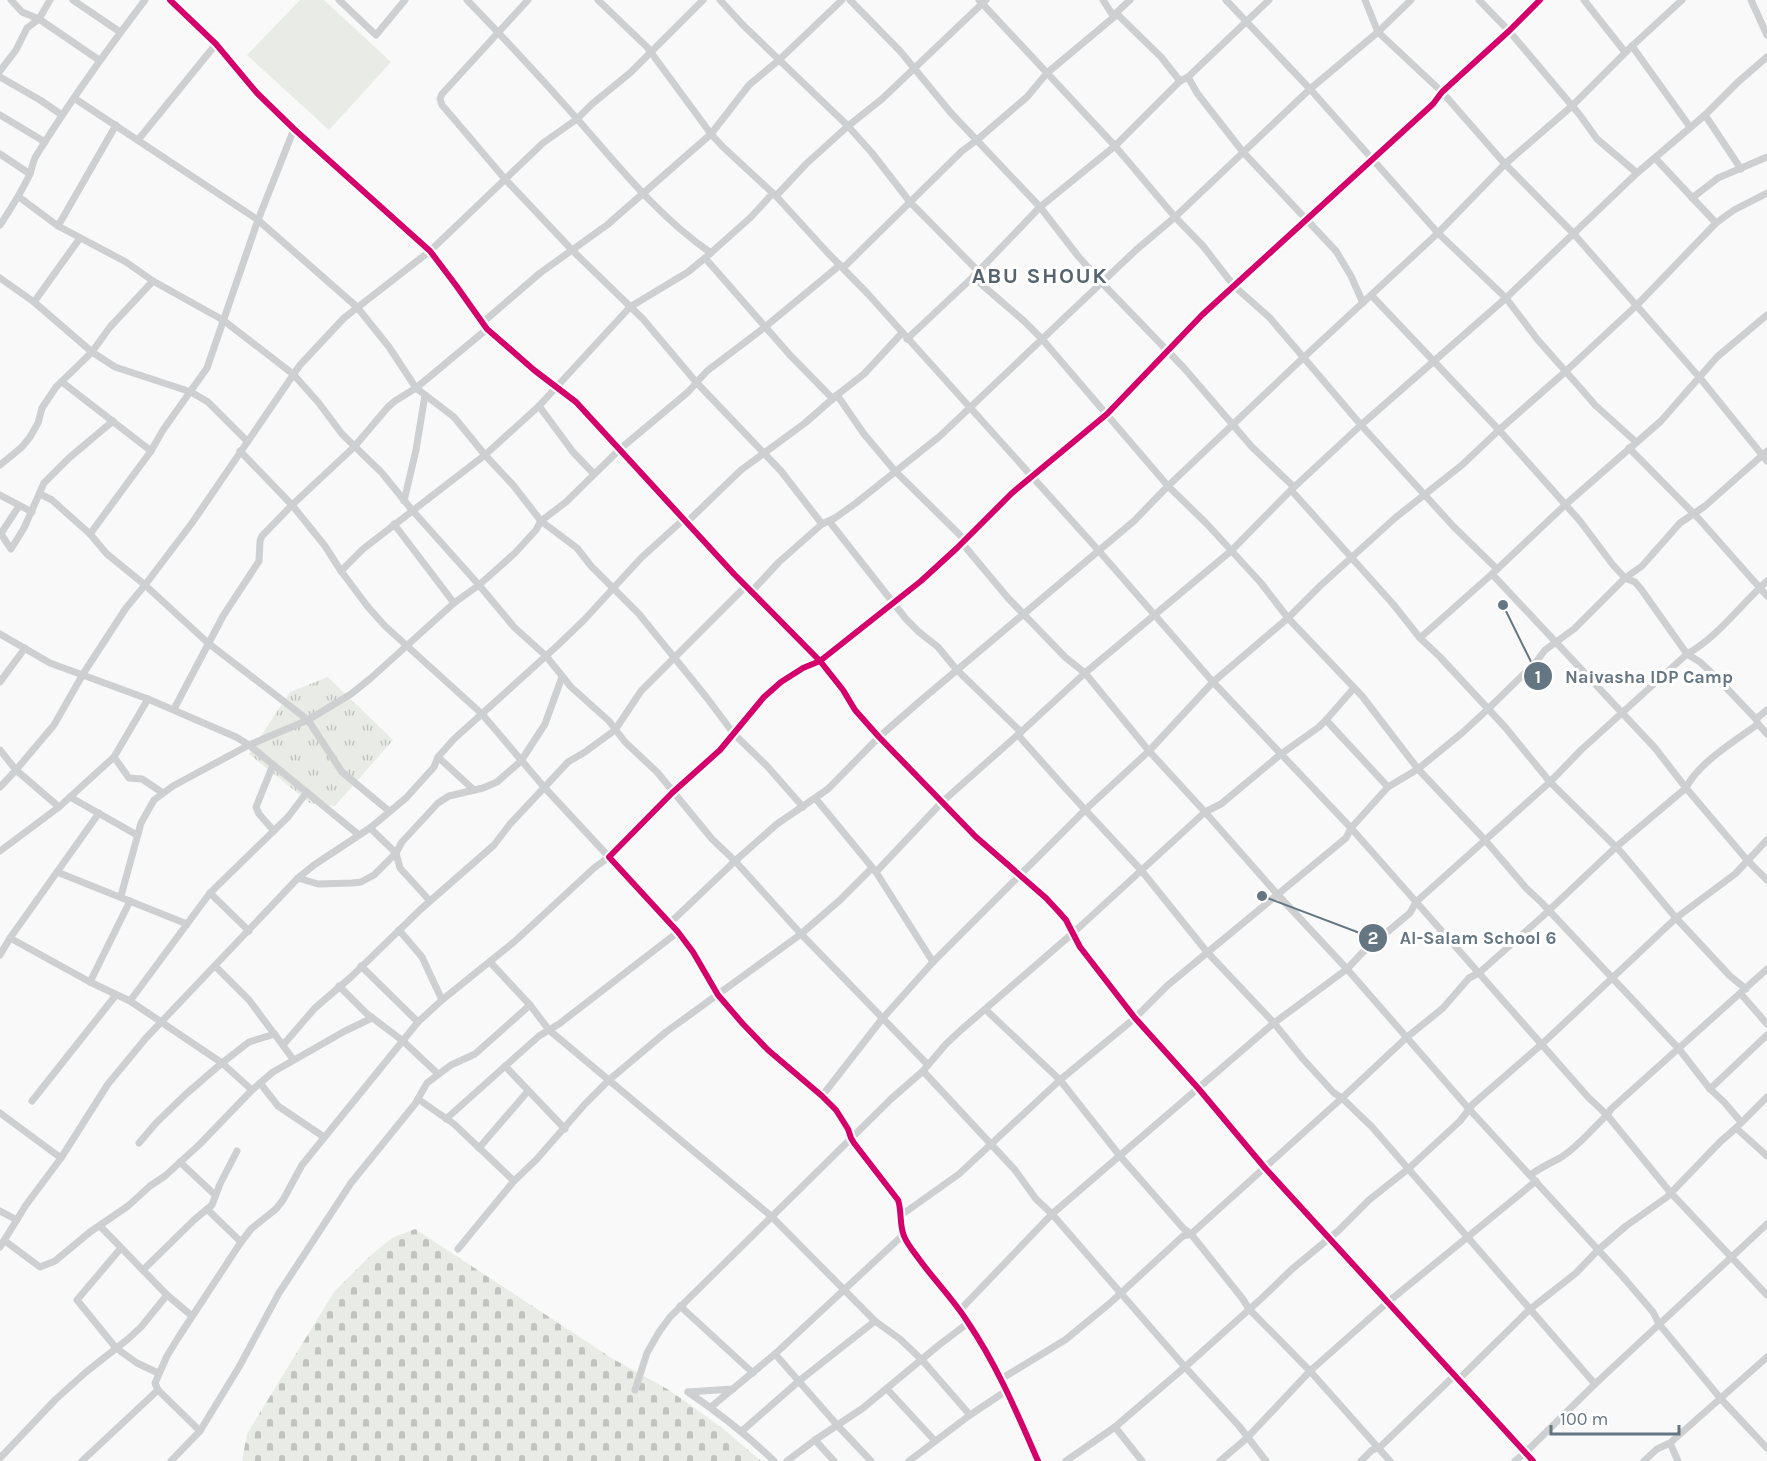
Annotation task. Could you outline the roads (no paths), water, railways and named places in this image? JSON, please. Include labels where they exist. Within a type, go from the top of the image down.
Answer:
[{"type":"street","points":[[11,0],[22,12],[39,19],[99,60]]},
{"type":"street","points":[[0,71],[16,50],[27,28],[39,19],[50,0]]},
{"type":"street","points":[[73,0],[120,32]]},
{"type":"street","points":[[0,225],[19,196],[30,174],[34,159],[62,115],[99,60],[145,0]]},
{"type":"street","points":[[170,0],[216,44],[257,93],[294,129],[430,251],[484,326],[534,370],[576,402],[685,521],[820,661],[843,690],[855,710],[879,737],[976,837],[1046,898],[1059,912],[1080,947],[1135,1018],[1265,1168],[1533,1461]]},
{"type":"street","points":[[340,0],[376,34],[405,0]]},
{"type":"street","points":[[466,0],[577,119],[642,194],[708,256],[735,294],[789,354],[835,397],[895,471],[963,542],[998,587],[1065,657],[1085,672],[1149,751],[1653,1312],[1659,1324],[1721,1399],[1767,1448]]},
{"type":"street","points":[[528,0],[442,94],[440,99],[442,105],[505,179],[573,251],[643,319],[696,382],[765,454],[858,560],[906,619],[938,647],[956,669],[1019,734],[1141,870],[1207,952],[1274,1023],[1334,1093],[1372,1127],[1595,1384]]},
{"type":"street","points":[[598,0],[642,42],[711,134],[775,194],[905,336],[1099,551],[1213,682],[1351,828],[1588,1097],[1607,1115],[1670,1192],[1767,1295]]},
{"type":"street","points":[[0,787],[54,724],[126,608],[203,507],[293,374],[357,306],[430,251],[543,144],[577,119],[630,73],[703,0]]},
{"type":"street","points":[[720,0],[848,126],[910,202],[979,272]]},
{"type":"street","points":[[174,709],[223,616],[259,561],[262,536],[354,447],[388,407],[416,388],[540,273],[607,225],[711,134],[749,85],[842,0]]},
{"type":"street","points":[[850,0],[900,51],[937,97],[1041,207],[1078,256],[1293,489],[1420,638],[1505,727],[1550,782],[1616,847],[1676,918],[1744,991],[1767,1024]]},
{"type":"street","points":[[1103,0],[1115,15],[1161,57],[1180,81]]},
{"type":"street","points":[[121,896],[141,823],[154,800],[173,786],[249,745],[308,720],[364,684],[454,603],[479,585],[515,553],[541,521],[566,502],[620,449],[688,392],[707,371],[842,267],[962,151],[1027,97],[1047,73],[1130,0]]},
{"type":"street","points":[[1226,0],[1310,89],[1438,233],[1506,298],[1524,324],[1595,405],[1636,442]]},
{"type":"street","points":[[372,1018],[345,1030],[273,1072],[180,1162],[128,1206],[61,1257],[45,1266],[37,1265],[2,1244],[108,1084],[162,1022],[298,878],[370,828],[406,798],[434,767],[438,757],[454,739],[584,620],[641,558],[741,470],[805,423],[864,374],[973,278],[1041,207],[1115,146],[1180,81],[1188,77],[1269,0]]},
{"type":"street","points":[[900,1216],[952,1179],[991,1146],[1060,1080],[1135,1018],[1207,952],[1346,838],[1351,828],[1388,787],[1418,769],[1488,709],[1536,662],[1545,650],[1574,629],[1625,578],[1642,566],[1680,523],[1705,506],[1765,456],[1574,233],[1505,164],[1442,92],[1378,32],[1365,0]]},
{"type":"street","points":[[283,1045],[315,1008],[494,845],[510,824],[568,762],[615,730],[641,692],[749,588],[826,523],[940,436],[1136,250],[1175,217],[1310,89],[1378,32],[1411,0]]},
{"type":"street","points":[[1479,0],[1509,31],[1597,139],[1637,172]]},
{"type":"street","points":[[200,1431],[158,1390],[155,1383],[167,1356],[241,1242],[251,1229],[276,1209],[302,1165],[417,1022],[514,942],[609,857],[672,793],[720,750],[764,697],[803,668],[820,661],[921,580],[1002,502],[1107,414],[1202,315],[1433,104],[1442,92],[1540,0]]},
{"type":"street","points":[[1584,0],[1625,52]]},
{"type":"street","points":[[670,922],[777,824],[816,799],[879,737],[956,669],[1134,521],[1303,358],[1438,233],[1505,164],[1572,106],[1625,52],[1682,0]]},
{"type":"street","points":[[1751,0],[1767,35]]},
{"type":"street","points":[[341,572],[363,549],[485,455],[539,406],[630,307],[688,272],[708,256],[848,126],[882,99],[982,1],[1115,146],[1175,217],[1203,246],[1234,286],[1270,318],[1361,425],[1655,748],[1747,860],[1767,880]]},
{"type":"street","points":[[138,140],[216,44]]},
{"type":"street","points":[[1632,46],[1690,127]]},
{"type":"street","points":[[458,1249],[514,1181],[609,1080],[666,1032],[801,934],[874,870],[942,802],[1085,672],[1231,551],[1361,425],[1506,298],[1637,172],[1705,115],[1767,57]]},
{"type":"street","points":[[0,77],[62,115]]},
{"type":"street","points":[[1188,77],[1203,102],[1243,152],[1336,251],[1363,303]]},
{"type":"street","points":[[74,98],[258,220],[357,306],[416,388],[454,417],[541,521],[577,548],[591,566],[639,614],[734,734],[767,766],[803,807]]},
{"type":"street","points":[[0,115],[45,142]]},
{"type":"street","points":[[1705,115],[1741,169]]},
{"type":"street","points":[[58,226],[116,125]]},
{"type":"street","points":[[90,534],[151,451],[207,368],[258,220],[294,129]]},
{"type":"street","points":[[0,154],[30,174]]},
{"type":"street","points":[[1692,198],[1718,178],[1767,157]]},
{"type":"street","points":[[1654,158],[1716,223]]},
{"type":"street","points":[[822,1096],[882,1019],[933,962],[1085,810],[1149,751],[1213,682],[1288,618],[1395,518],[1462,465],[1565,372],[1637,305],[1716,223],[1734,210],[1767,193]]},
{"type":"street","points":[[19,196],[58,226],[126,262],[153,281],[222,320],[293,374],[342,434],[382,473],[514,627],[546,656],[562,677],[609,721],[625,742],[657,772],[712,839],[882,1019],[991,1146],[1015,1170],[1035,1198],[1052,1214],[1239,1426],[1266,1461]]},
{"type":"street","points":[[34,302],[80,238]]},
{"type":"street","points":[[0,278],[34,302],[92,352],[115,367],[191,392],[208,402],[247,441]]},
{"type":"street","points":[[973,278],[1042,339],[1168,486],[1195,511],[1261,583],[1288,618],[1362,696],[1418,769],[1485,840],[1526,888],[1679,1049],[1710,1089],[1724,1102],[1739,1125],[1767,1156]]},
{"type":"street","points":[[0,465],[22,447],[30,437],[38,423],[42,408],[56,387],[92,352],[110,327],[153,281]]},
{"type":"street","points":[[1372,296],[1499,430],[1580,522],[1613,565],[1625,578],[1635,582],[1687,654],[1714,675],[1767,734]]},
{"type":"street","points":[[1420,638],[1495,572],[1565,505],[1661,421],[1717,357],[1767,315]]},
{"type":"street","points":[[62,382],[151,451]]},
{"type":"street","points":[[404,501],[416,450],[425,395]]},
{"type":"street","points":[[539,406],[573,452],[594,474]]},
{"type":"street","points":[[19,506],[0,535],[11,549],[32,512],[42,486],[69,458],[113,421]]},
{"type":"street","points":[[1629,448],[1693,513],[1767,596]]},
{"type":"street","points":[[240,451],[292,505],[325,546],[341,572],[368,607],[406,646],[482,714],[544,788],[670,922],[693,952],[718,995],[743,1024],[768,1050],[822,1096],[844,1120],[851,1138],[898,1200],[903,1235],[932,1277],[960,1310],[985,1348],[1038,1461]]},
{"type":"street","points":[[40,494],[52,500],[90,534],[107,554],[145,585],[208,643],[308,720],[342,772],[389,811]]},
{"type":"street","points":[[0,495],[32,512]]},
{"type":"street","points":[[394,524],[454,603]]},
{"type":"street","points":[[960,1310],[1052,1214],[1274,1023],[1347,969],[1362,953],[1410,913],[1416,902],[1550,782],[1687,654],[1699,647],[1725,624],[1767,580]]},
{"type":"street","points":[[0,634],[50,663],[174,709],[236,737],[249,745],[359,835]]},
{"type":"street","points":[[0,682],[25,648]]},
{"type":"street","points":[[298,878],[318,884],[361,882],[374,875],[396,853],[402,842],[438,803],[449,796],[483,788],[497,782],[521,761],[545,724],[562,677]]},
{"type":"street","points":[[635,1390],[647,1353],[670,1317],[925,1068],[946,1044],[1205,812],[1221,804],[1326,720],[1354,688]]},
{"type":"street","points":[[0,851],[59,807],[114,757],[148,699]]},
{"type":"street","points":[[1001,1378],[1065,1340],[1183,1236],[1191,1234],[1406,1038],[1443,1008],[1469,978],[1479,973],[1616,847],[1686,788],[1690,779],[1705,764],[1767,710]]},
{"type":"street","points":[[1326,720],[1388,787]]},
{"type":"street","points":[[0,750],[16,770],[59,807]]},
{"type":"street","points":[[114,757],[129,778],[142,779],[163,793]]},
{"type":"street","points":[[438,757],[474,790]]},
{"type":"street","points":[[273,765],[256,807],[274,831]]},
{"type":"street","points":[[130,1001],[210,893],[288,817],[306,792]]},
{"type":"street","points":[[70,797],[137,835]]},
{"type":"street","points":[[816,799],[874,870],[933,962]]},
{"type":"street","points":[[0,955],[99,813]]},
{"type":"street","points":[[370,828],[396,853],[400,868],[430,901]]},
{"type":"street","points":[[1066,1461],[1115,1427],[1185,1367],[1369,1200],[1408,1169],[1460,1121],[1473,1104],[1542,1044],[1676,918],[1735,874],[1767,840]]},
{"type":"street","points":[[57,872],[187,924]]},
{"type":"street","points":[[210,893],[249,931]]},
{"type":"street","points":[[90,982],[130,901]]},
{"type":"street","points":[[399,930],[422,957],[442,1000]]},
{"type":"street","points":[[446,1119],[539,1036],[559,1024],[678,932]]},
{"type":"street","points":[[10,938],[130,1001],[222,1063],[252,1090]]},
{"type":"street","points":[[490,962],[530,1005],[549,1030],[771,1216],[875,1321],[900,1339],[922,1360],[970,1415]]},
{"type":"street","points":[[215,966],[243,992],[293,1059]]},
{"type":"street","points":[[361,966],[417,1022]]},
{"type":"street","points":[[1220,1461],[1247,1438],[1310,1371],[1388,1302],[1468,1237],[1549,1162],[1576,1145],[1611,1109],[1767,969]]},
{"type":"street","points":[[339,986],[372,1018],[403,1041],[438,1074]]},
{"type":"street","points":[[32,1101],[116,995]]},
{"type":"street","points":[[171,1461],[200,1431],[239,1367],[279,1293],[339,1201],[418,1099],[427,1083],[451,1065],[475,1054],[530,1005]]},
{"type":"street","points":[[986,1010],[1060,1080],[1120,1156],[1182,1228],[1191,1234],[1249,1310],[1310,1371],[1390,1461]]},
{"type":"street","points":[[139,1143],[186,1094],[222,1063],[249,1042],[275,1034]]},
{"type":"street","points":[[1710,1089],[1767,1035]]},
{"type":"street","points":[[505,1066],[565,1129]]},
{"type":"street","points":[[260,1083],[278,1107],[324,1137]]},
{"type":"street","points":[[479,1148],[528,1091]]},
{"type":"street","points":[[1361,1461],[1372,1450],[1379,1448],[1529,1310],[1576,1274],[1598,1250],[1666,1197],[1767,1097]]},
{"type":"street","points":[[418,1099],[446,1119],[514,1181]]},
{"type":"street","points":[[0,1113],[61,1158]]},
{"type":"street","points":[[143,1270],[212,1205],[237,1151]]},
{"type":"street","points":[[180,1162],[215,1195]]},
{"type":"street","points":[[207,1209],[241,1242]]},
{"type":"street","points":[[0,1212],[17,1220]]},
{"type":"street","points":[[1515,1461],[1767,1224]]},
{"type":"street","points":[[100,1226],[167,1295],[192,1316]]},
{"type":"street","points":[[711,1407],[775,1354],[903,1235]]},
{"type":"street","points":[[121,1248],[77,1300],[116,1348],[137,1363],[158,1373]]},
{"type":"street","points":[[0,1458],[55,1400],[141,1327],[167,1295]]},
{"type":"street","points":[[681,1306],[753,1373]]},
{"type":"street","points":[[742,1431],[875,1321]]},
{"type":"street","points":[[787,1461],[887,1389],[968,1323]]},
{"type":"street","points":[[775,1354],[871,1461]]},
{"type":"street","points":[[1644,1461],[1657,1449],[1670,1443],[1767,1357]]},
{"type":"street","points":[[734,1389],[688,1392],[742,1431],[774,1461]]},
{"type":"street","points":[[887,1389],[935,1441]]},
{"type":"street","points":[[82,1461],[158,1390]]},
{"type":"street","points":[[909,1461],[1006,1391]]},
{"type":"street","points":[[1115,1427],[1142,1461]]},
{"type":"street","points":[[815,1440],[834,1461]]},
{"type":"street","points":[[1670,1443],[1678,1461]]},
{"type":"place","name":"Naivasha IDP Camp","points":[[1503,605]]},
{"type":"place","name":"Al-Salam School 6","points":[[1262,896]]},
{"type":"district","name":"ABU SHOUK","points":[[1040,275]]}]
